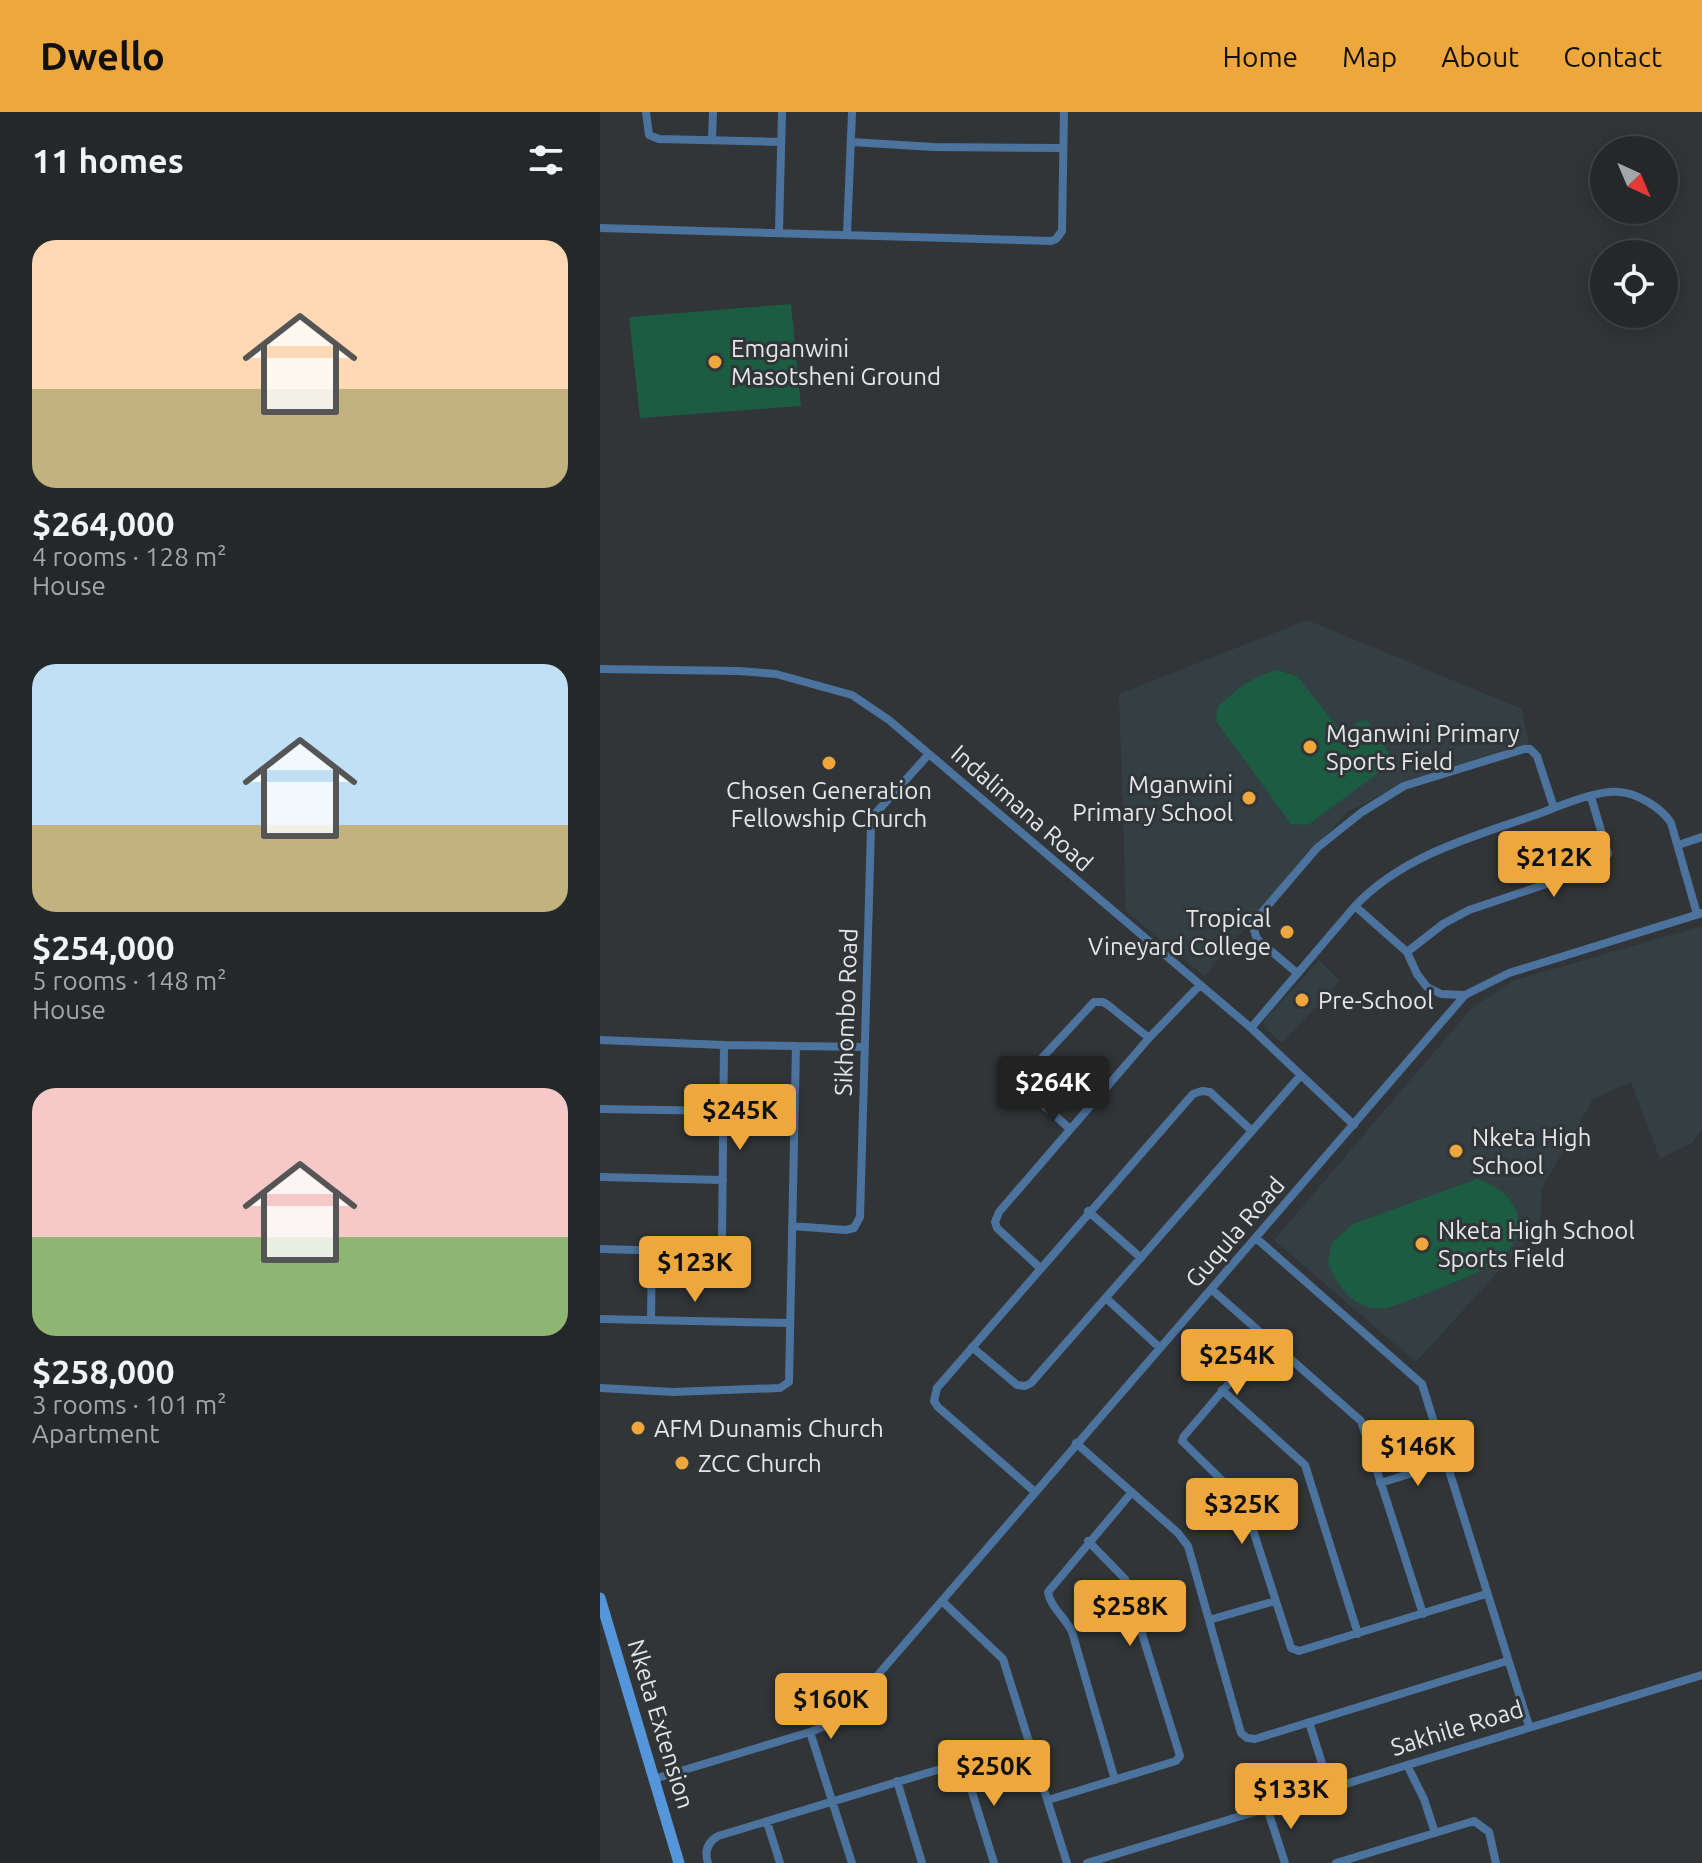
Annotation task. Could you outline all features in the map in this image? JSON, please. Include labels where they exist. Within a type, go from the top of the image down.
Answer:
[{"type":"street","points":[[646,112],[646,130],[653,137],[780,142]]},
{"type":"street","points":[[712,139],[713,112]]},
{"type":"street","points":[[779,231],[782,112]]},
{"type":"street","points":[[847,235],[852,112]]},
{"type":"street","points":[[600,228],[1056,239],[1063,224],[1064,112]]},
{"type":"street","points":[[851,142],[934,147],[1063,148]]},
{"type":"street","name":"Indalimana Road","points":[[600,669],[739,671],[796,678],[852,695],[889,720],[1251,1028],[1354,1125]]},
{"type":"street","points":[[1297,973],[1257,939],[1252,924],[1326,840],[1375,804],[1404,786],[1530,749],[1537,756],[1554,808]]},
{"type":"street","name":"Sikhombo Road","points":[[792,1226],[846,1230],[854,1228],[859,1222],[872,820],[929,754]]},
{"type":"street","points":[[1251,1028],[1374,888],[1434,852],[1591,797],[1622,792],[1655,807],[1668,818],[1700,914]]},
{"type":"street","points":[[1407,952],[1443,924],[1469,910],[1597,867],[1608,854],[1591,797]]},
{"type":"street","points":[[1678,845],[1702,837]]},
{"type":"street","points":[[1355,906],[1407,952],[1427,987],[1441,994],[1465,995]]},
{"type":"street","name":"Guqula Road","points":[[654,1779],[810,1732],[833,1723],[845,1713],[1465,995],[1509,973],[1700,914]]},
{"type":"street","points":[[1039,1267],[1002,1234],[995,1222],[999,1212],[1149,1038],[1200,985]]},
{"type":"street","points":[[1070,1129],[1026,1089],[1029,1072],[1094,1002],[1108,1005],[1149,1038]]},
{"type":"street","points":[[600,1040],[864,1047]]},
{"type":"street","points":[[600,1249],[710,1252],[722,1240],[724,1045]]},
{"type":"street","points":[[600,1388],[673,1392],[784,1387],[790,1379],[796,1046]]},
{"type":"street","points":[[972,1347],[1015,1384],[1028,1385],[1301,1075]]},
{"type":"street","points":[[1035,1492],[935,1404],[937,1388],[1039,1267],[1193,1094],[1210,1092],[1252,1131]]},
{"type":"street","points":[[600,1109],[724,1111]]},
{"type":"street","points":[[600,1177],[723,1180]]},
{"type":"street","points":[[1088,1211],[1141,1258]]},
{"type":"street","points":[[1256,1238],[1416,1377],[1425,1392],[1529,1726]]},
{"type":"street","points":[[651,1319],[652,1251]]},
{"type":"street","points":[[1211,1289],[1361,1421],[1423,1614]]},
{"type":"street","points":[[1106,1298],[1160,1348]]},
{"type":"street","points":[[600,1319],[789,1323]]},
{"type":"street","points":[[1267,1339],[1182,1441],[1244,1502],[1290,1646],[1299,1651],[1486,1594]]},
{"type":"street","points":[[1222,1390],[1305,1465],[1358,1634]]},
{"type":"street","points":[[1076,1443],[1178,1533],[1188,1546],[1241,1733],[1247,1738],[1255,1739],[1507,1661]]},
{"type":"street","points":[[1380,1483],[1445,1463]]},
{"type":"street","points":[[1115,1780],[1072,1632],[1048,1596],[1049,1588],[1132,1492]]},
{"type":"street","points":[[1048,1800],[1176,1761],[1180,1754],[1125,1579],[1088,1541]]},
{"type":"street","name":"Nketa Extension","points":[[600,1598],[679,1863]]},
{"type":"street","points":[[942,1601],[1003,1659],[1067,1863]]},
{"type":"street","points":[[1209,1620],[1275,1601]]},
{"type":"street","name":"Sakhile Road","points":[[1087,1863],[1702,1675]]},
{"type":"street","points":[[1309,1722],[1330,1789]]},
{"type":"street","points":[[810,1732],[852,1863]]},
{"type":"street","points":[[708,1863],[706,1852],[715,1838],[1030,1742]]},
{"type":"street","points":[[963,1763],[994,1863]]},
{"type":"street","points":[[1407,1765],[1424,1799],[1435,1833]]},
{"type":"street","points":[[897,1781],[922,1863]]},
{"type":"street","points":[[1267,1808],[1285,1863]]},
{"type":"street","points":[[1336,1863],[1356,1860],[1474,1821],[1489,1832],[1496,1863]]},
{"type":"street","points":[[767,1822],[780,1863]]},
{"type":"shaded area","name":"Mganwini Primary School","points":[[1307,620],[1522,709],[1529,745],[1403,784],[1347,812],[1204,976],[1126,911],[1119,694]]},
{"type":"shaded area","name":"Nketa High School","points":[[1702,926],[1702,1129],[1692,1143],[1660,1159],[1631,1082],[1593,1099],[1542,1188],[1540,1226],[1416,1362],[1274,1240],[1471,1009],[1512,981]]},
{"type":"shaded area","name":"Pre-School","points":[[1319,960],[1340,981],[1282,1043],[1264,1027],[1265,1019]]},
{"type":"green space","name":"Emganwini Masotsheni Ground","points":[[791,304],[801,406],[640,418],[629,317]]},
{"type":"green space","name":"Mganwini Primary Sports Field","points":[[1278,670],[1298,677],[1343,734],[1358,722],[1367,720],[1394,761],[1308,825],[1291,824],[1216,721],[1218,706],[1232,694],[1252,680]]},
{"type":"green space","name":"Nketa High School Sports Field","points":[[1477,1179],[1504,1194],[1518,1216],[1519,1228],[1507,1252],[1494,1264],[1406,1302],[1386,1308],[1372,1308],[1354,1301],[1328,1264],[1331,1244],[1353,1224]]},
{"type":"place","name":"Emganwini Masotsheni Ground","points":[[715,362]]},
{"type":"place","name":"Mganwini Primary Sports Field","points":[[1310,747]]},
{"type":"place","name":"Chosen Generation Fellowship Church","points":[[829,763]]},
{"type":"place","name":"Mganwini Primary School","points":[[1249,798]]},
{"type":"place","name":"Tropical Vineyard College","points":[[1287,932]]},
{"type":"place","name":"Pre-School","points":[[1302,1000]]},
{"type":"place","name":"Nketa High School","points":[[1456,1151]]},
{"type":"place","name":"Nketa High School Sports Field","points":[[1422,1244]]},
{"type":"place","name":"AFM Dunamis Church","points":[[638,1428]]},
{"type":"place","name":"ZCC Church","points":[[682,1463]]}]
